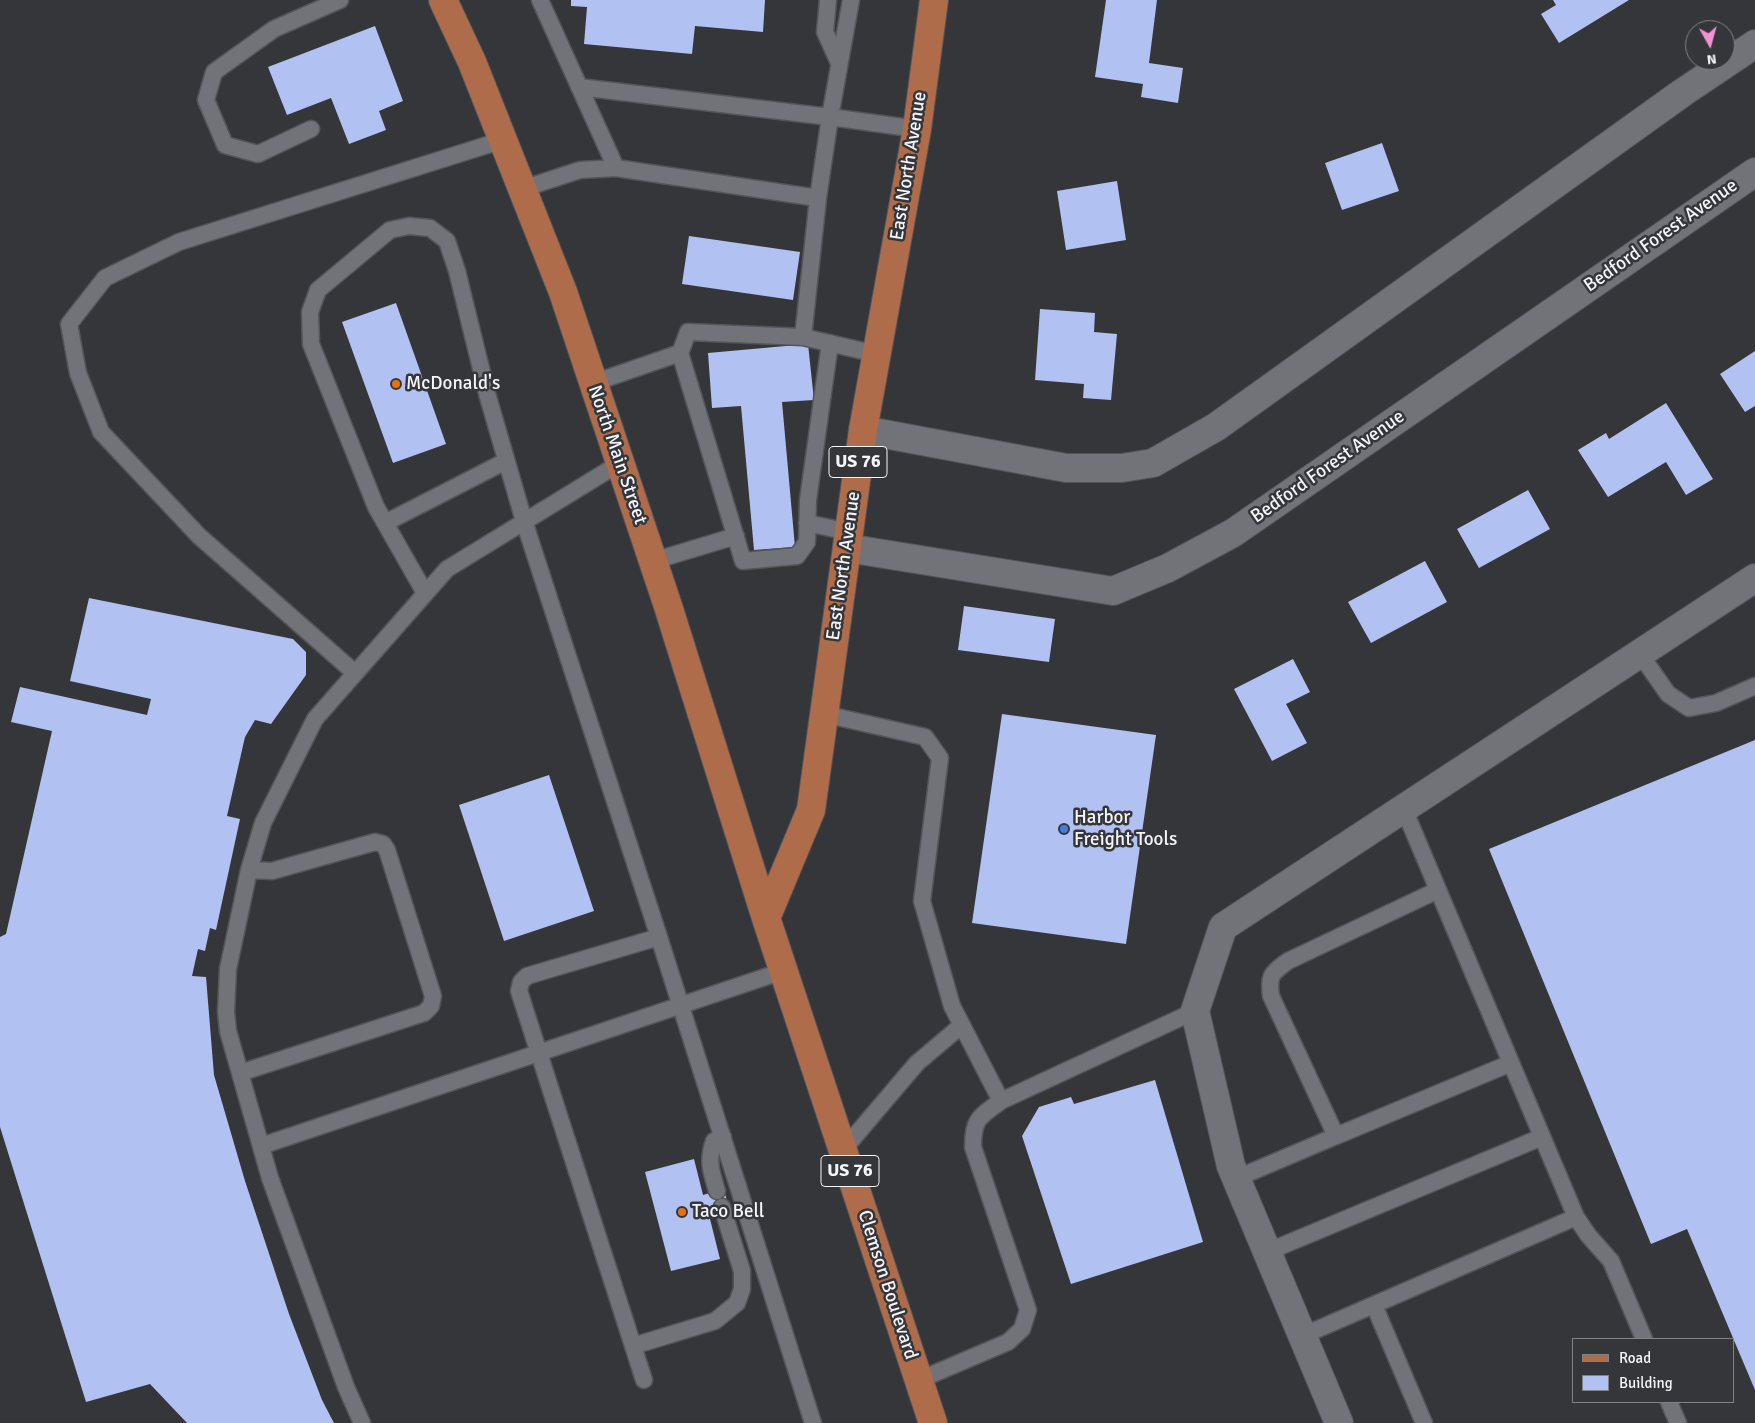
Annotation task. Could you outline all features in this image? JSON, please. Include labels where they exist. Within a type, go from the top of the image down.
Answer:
[{"type":"main road","name":"North Main Street","points":[[443,0],[472,62],[563,292],[653,561],[766,918]]},
{"type":"main road","name":"East North Avenue","points":[[766,918],[811,810],[863,430],[917,130],[934,0]]},
{"type":"main road","name":"Clemson Boulevard","points":[[766,918],[933,1423]]},
{"type":"street","points":[[863,430],[1066,468],[1122,468],[1153,463],[1216,427],[1682,93],[1755,44]]},
{"type":"street","name":"Bedford Forest Avenue","points":[[848,540],[1114,591],[1168,568],[1233,533],[1755,172]]},
{"type":"street","points":[[1339,1423],[1232,1166],[1195,1011],[1223,927],[1755,578]]},
{"type":"lane","points":[[311,129],[258,154],[226,145],[206,100],[214,72],[274,29],[340,0]]},
{"type":"lane","points":[[540,0],[616,168]]},
{"type":"lane","points":[[828,0],[825,32],[839,63]]},
{"type":"lane","points":[[804,337],[818,198],[850,0]]},
{"type":"lane","points":[[579,87],[830,117],[917,130]]},
{"type":"lane","points":[[355,673],[199,536],[101,432],[78,373],[68,324],[105,278],[179,242],[503,140]]},
{"type":"lane","points":[[522,189],[580,170],[616,168],[818,198]]},
{"type":"lane","points":[[425,593],[376,507],[311,344],[310,312],[318,290],[390,230],[409,226],[430,228],[446,241],[457,271],[486,388],[524,521],[814,1423]]},
{"type":"lane","points":[[830,343],[808,500],[807,542],[797,556],[743,561],[680,352],[688,332],[804,337],[830,343],[876,354]]},
{"type":"lane","points":[[594,383],[680,352]]},
{"type":"lane","points":[[385,524],[506,461]]},
{"type":"lane","points":[[362,1423],[340,1370],[270,1178],[228,1032],[226,1012],[228,968],[249,870],[263,823],[315,720],[425,593],[447,569],[620,463]]},
{"type":"lane","points":[[808,523],[848,540]]},
{"type":"lane","points":[[653,561],[736,536]]},
{"type":"lane","points":[[1640,654],[1668,694],[1688,708],[1716,703],[1755,686]]},
{"type":"lane","points":[[824,714],[925,738],[940,758],[922,901],[952,1006],[1001,1101]]},
{"type":"lane","points":[[1404,809],[1576,1217],[1588,1235],[1611,1261],[1644,1338]]},
{"type":"lane","points":[[240,1073],[424,1012],[431,1006],[433,996],[387,850],[383,844],[375,842],[272,871],[249,870]]},
{"type":"lane","points":[[1336,1136],[1271,996],[1269,981],[1273,971],[1288,961],[1438,890]]},
{"type":"lane","points":[[644,1380],[537,1052],[519,991],[521,982],[527,976],[659,937]]},
{"type":"lane","points":[[261,1146],[783,970]]},
{"type":"lane","points":[[919,1380],[1008,1342],[1022,1329],[1028,1310],[973,1148],[973,1132],[980,1117],[1001,1101],[1195,1011]]},
{"type":"lane","points":[[842,1150],[917,1063],[962,1026]]},
{"type":"lane","points":[[1237,1178],[1511,1063]]},
{"type":"lane","points":[[717,1191],[710,1166],[710,1152],[714,1140],[723,1137]]},
{"type":"lane","points":[[1267,1252],[1542,1138]]},
{"type":"lane","points":[[633,1346],[715,1320],[737,1304],[742,1289],[742,1271],[722,1207]]},
{"type":"lane","points":[[1302,1336],[1576,1217]]},
{"type":"lane","points":[[1374,1305],[1424,1423]]},
{"type":"lane","points":[[1670,1403],[1678,1423]]},
{"type":"building","points":[[571,0],[765,0],[763,32],[695,26],[692,54],[584,44],[587,7],[571,6]]},
{"type":"building","points":[[1106,0],[1157,0],[1149,63],[1183,68],[1178,103],[1141,97],[1143,84],[1095,77]]},
{"type":"building","points":[[1553,0],[1629,0],[1559,43],[1541,14],[1556,5]]},
{"type":"building","points":[[375,26],[403,101],[379,111],[386,130],[349,144],[331,98],[287,115],[268,67]]},
{"type":"building","points":[[1382,143],[1399,191],[1342,210],[1325,163]]},
{"type":"building","points":[[1117,181],[1126,240],[1066,250],[1057,191]]},
{"type":"building","points":[[689,236],[800,252],[793,300],[682,284]]},
{"type":"building","points":[[396,303],[446,444],[393,463],[342,322]]},
{"type":"building","points":[[1040,309],[1095,313],[1094,332],[1117,334],[1111,400],[1083,398],[1084,384],[1035,380]]},
{"type":"building","points":[[808,344],[814,400],[782,402],[795,547],[754,550],[741,406],[712,408],[708,353]]},
{"type":"building","points":[[1755,351],[1755,406],[1745,412],[1720,374]]},
{"type":"building","points":[[1666,403],[1713,479],[1686,495],[1666,462],[1608,497],[1578,450],[1606,433],[1609,439]]},
{"type":"building","points":[[1528,490],[1550,529],[1479,568],[1457,529]]},
{"type":"building","points":[[1425,561],[1447,602],[1371,643],[1348,602]]},
{"type":"building","points":[[89,598],[293,639],[306,652],[306,675],[271,724],[255,720],[245,737],[227,816],[240,819],[216,930],[210,928],[205,951],[198,949],[192,976],[206,977],[214,1075],[245,1181],[289,1314],[322,1400],[334,1423],[187,1423],[150,1384],[86,1402],[0,1127],[0,937],[6,934],[52,731],[11,722],[20,687],[147,715],[151,699],[70,681]]},
{"type":"building","points":[[964,606],[1055,619],[1049,662],[958,650]]},
{"type":"building","points":[[1293,659],[1310,692],[1286,704],[1307,743],[1272,761],[1234,689]]},
{"type":"building","name":"Harbor Freight Tools","points":[[1002,714],[1156,735],[1126,944],[972,923]]},
{"type":"building","points":[[1755,740],[1755,1390],[1735,1343],[1735,1338],[1733,1338],[1687,1229],[1651,1244],[1489,849]]},
{"type":"building","points":[[549,775],[594,911],[504,941],[459,805]]},
{"type":"building","points":[[1155,1080],[1203,1242],[1071,1284],[1022,1136],[1039,1107],[1071,1097],[1074,1104]]},
{"type":"building","points":[[694,1159],[703,1195],[724,1189],[728,1206],[708,1211],[720,1259],[671,1271],[645,1172]]},
{"type":"place","name":"McDonald's","points":[[396,384]]},
{"type":"place","name":"Harbor Freight Tools","points":[[1064,829]]},
{"type":"place","name":"Taco Bell","points":[[682,1212]]}]
